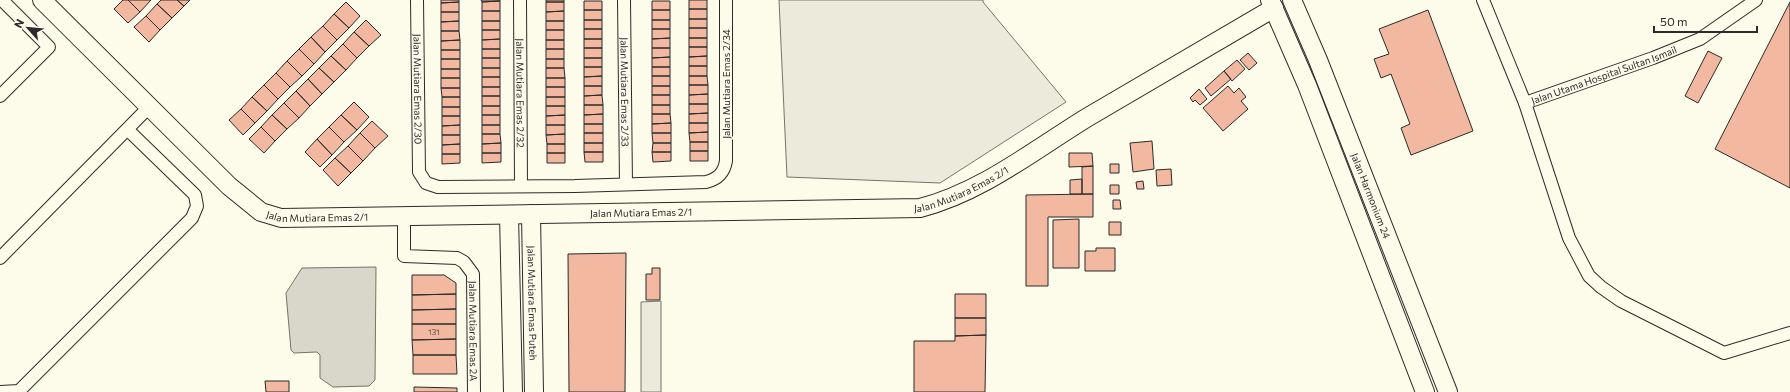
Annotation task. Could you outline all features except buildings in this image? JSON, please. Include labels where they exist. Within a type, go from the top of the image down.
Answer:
[{"type":"street","points":[[0,96],[49,47],[2,0]]},
{"type":"street","name":"Jalan Mutiara Emas 2/1","points":[[42,0],[229,186],[261,212],[281,218],[920,208],[943,202],[967,191],[1272,4]]},
{"type":"street","name":"Jalan Mutiara Emas 2/30","points":[[417,0],[418,166],[422,178],[432,186],[438,187],[521,186]]},
{"type":"street","name":"Jalan Mutiara Emas 2/32","points":[[520,0],[521,186]]},
{"type":"street","name":"Jalan Mutiara Emas 2/33","points":[[624,0],[626,184]]},
{"type":"street","name":"Jalan Mutiara Emas 2/34","points":[[626,184],[706,182],[718,178],[725,168],[726,0]]},
{"type":"street","name":"Jalan Harmonium 24","points":[[1292,0],[1318,60],[1448,392]]},
{"type":"street","name":"Jalan Utama Hospital Sultan Ismail","points":[[1483,0],[1525,103],[1700,40],[1728,22],[1756,0]]},
{"type":"street","name":"Jalan Harmonium 24","points":[[1272,4],[1310,93],[1425,392]]},
{"type":"street","points":[[1525,103],[1569,238],[1589,276],[1601,287],[1621,301],[1724,353],[1790,333]]},
{"type":"street","points":[[0,258],[128,130],[149,107]]},
{"type":"street","points":[[0,392],[19,391],[192,218],[197,206],[195,195],[128,130]]},
{"type":"street","points":[[521,186],[626,184]]},
{"type":"street","name":"Jalan Mutiara Emas Puteh","points":[[531,214],[534,392]]},
{"type":"street","points":[[508,215],[513,392]]},
{"type":"street","name":"Jalan Mutiara Emas 2A","points":[[404,216],[404,256],[457,258],[464,262],[473,274],[474,392]]},
{"type":"shaded area","points":[[779,0],[983,0],[983,2],[1066,102],[940,183],[787,177]]},
{"type":"shaded area","points":[[376,267],[375,380],[369,386],[333,387],[320,378],[320,355],[317,352],[294,353],[291,350],[286,293],[302,268]]},
{"type":"shaded area","points":[[661,301],[661,392],[641,392],[641,302]]}]
